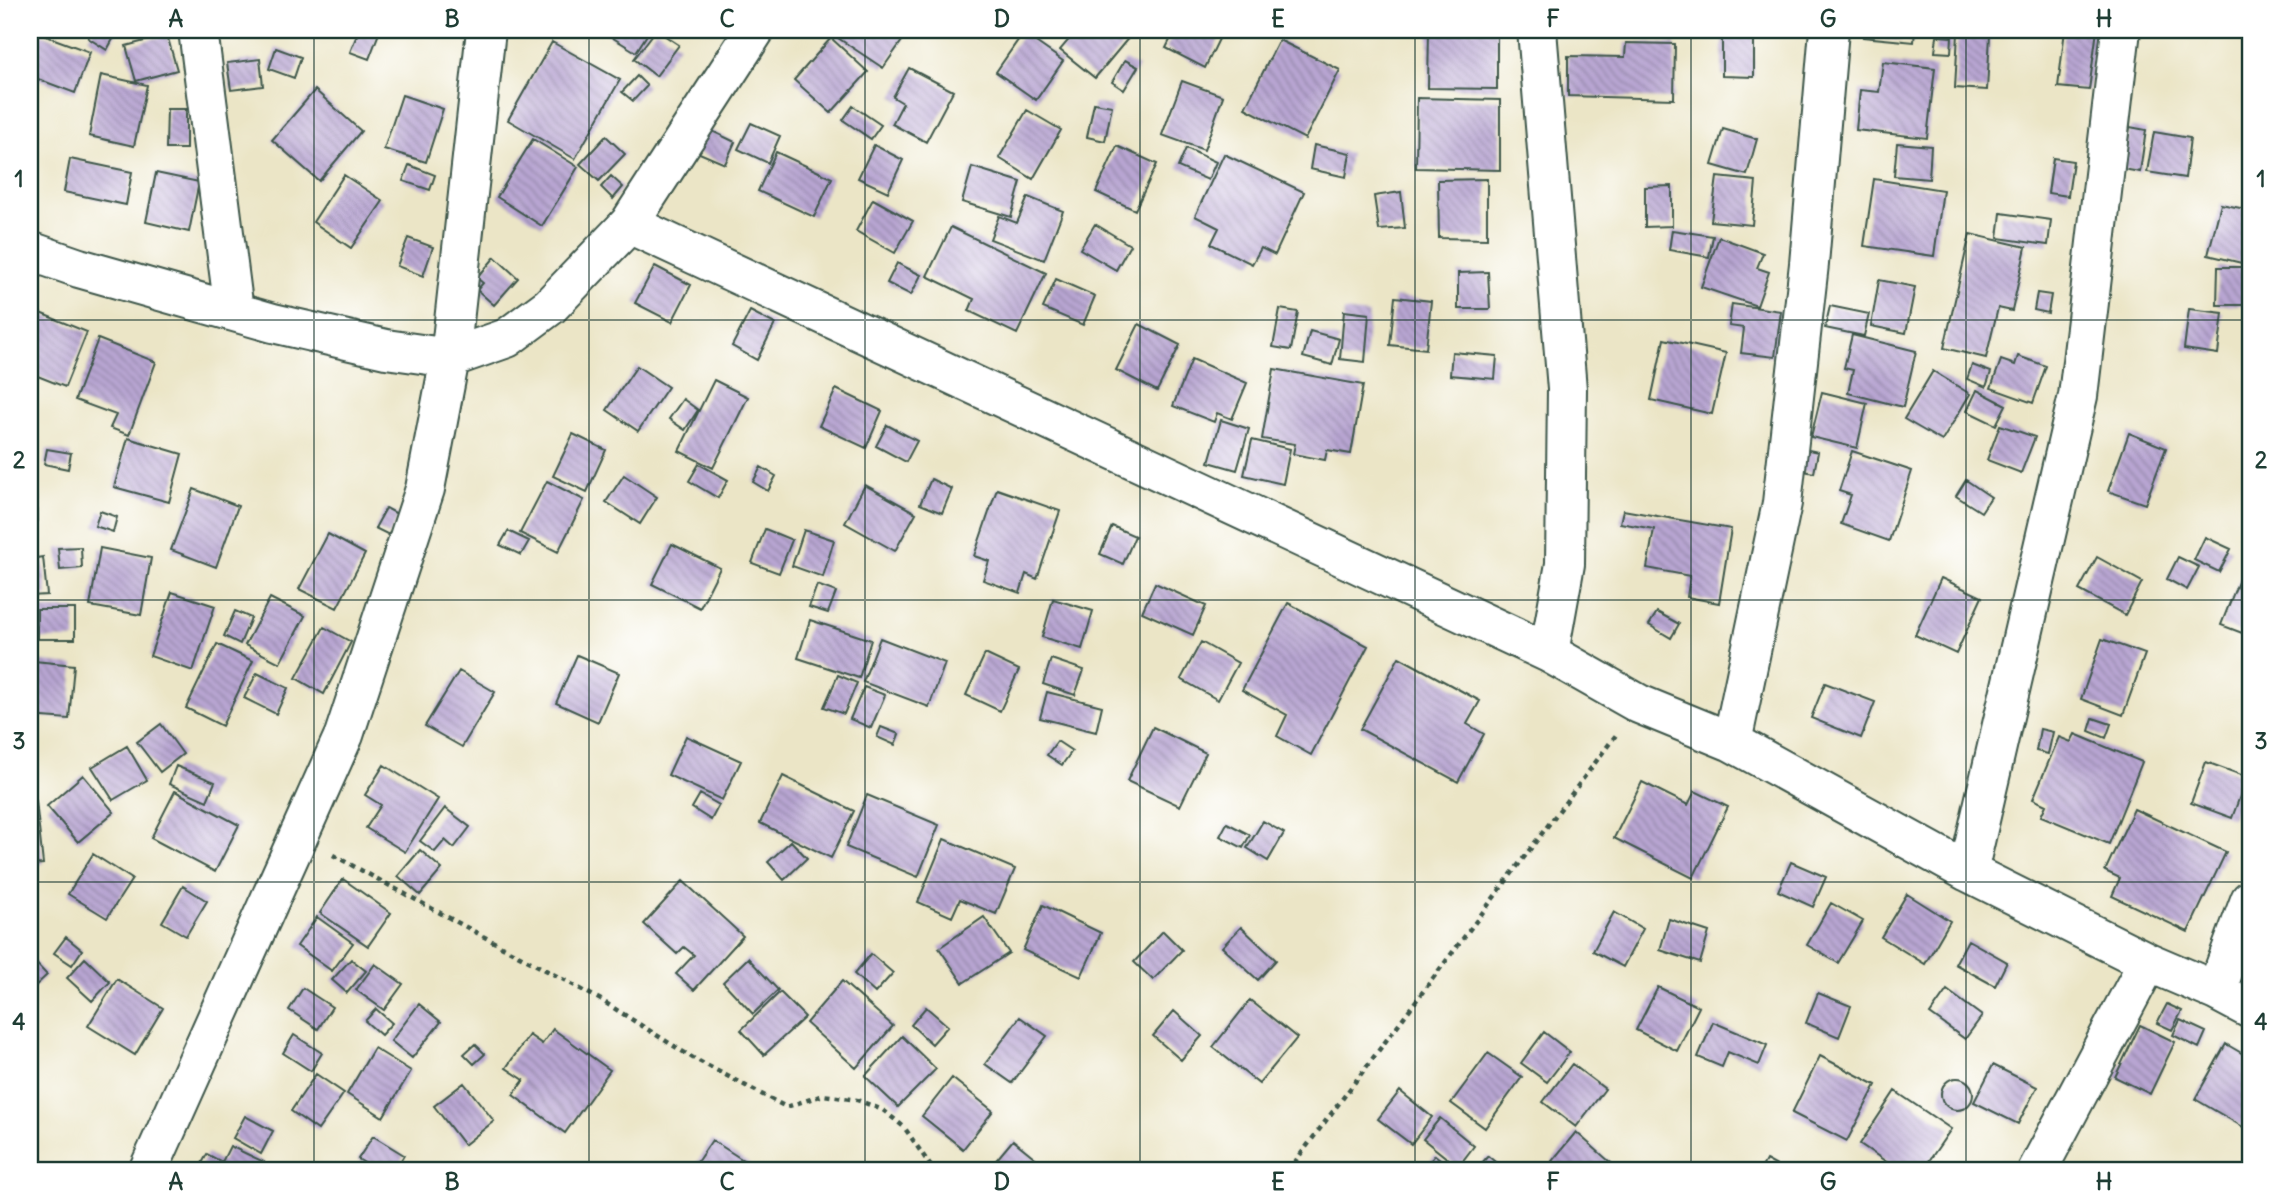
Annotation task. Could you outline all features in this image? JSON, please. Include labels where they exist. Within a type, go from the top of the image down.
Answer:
[{"type":"street","points":[[198,30],[234,311]]},
{"type":"street","points":[[148,1171],[344,736],[425,489],[450,358],[486,30]]},
{"type":"street","points":[[30,251],[79,268],[273,323],[386,349],[450,358],[507,338],[550,306],[629,225],[755,30]]},
{"type":"street","points":[[1537,30],[1567,389],[1565,564],[1549,653]]},
{"type":"street","points":[[1732,742],[1782,503],[1809,264],[1829,30]]},
{"type":"street","points":[[1968,872],[2078,396],[2121,30]]},
{"type":"street","points":[[629,225],[1549,653],[1639,704],[1732,742],[1968,872],[2148,962],[2216,991],[2250,1009]]},
{"type":"street","points":[[2216,991],[2250,900]]},
{"type":"street","points":[[2037,1171],[2148,962]]},
{"type":"path","points":[[1288,1171],[1639,704]]},
{"type":"path","points":[[298,836],[601,1000],[693,1058],[786,1107],[823,1095],[857,1100],[883,1110],[904,1127],[934,1171]]},
{"type":"building","points":[[93,30],[118,30],[107,50],[88,38]]},
{"type":"building","points":[[359,30],[379,33],[369,59],[350,52]]},
{"type":"building","points":[[600,30],[650,30],[636,52]]},
{"type":"building","points":[[656,30],[679,45],[656,76],[634,59]]},
{"type":"building","points":[[839,30],[891,30],[904,38],[883,68],[835,36]]},
{"type":"building","points":[[1077,30],[1123,30],[1130,36],[1095,78],[1060,50]]},
{"type":"building","points":[[1175,30],[1200,30],[1219,39],[1205,68],[1166,48]]},
{"type":"building","points":[[1429,30],[1497,30],[1497,89],[1428,88]]},
{"type":"building","points":[[1606,30],[1675,30],[1675,36],[1606,35]]},
{"type":"building","points":[[1722,30],[1754,30],[1754,77],[1722,76]]},
{"type":"building","points":[[1864,30],[1915,30],[1914,42],[1863,37]]},
{"type":"building","points":[[2065,30],[2097,30],[2089,90],[2058,87]]},
{"type":"building","points":[[38,33],[90,52],[75,93],[30,76],[30,57]]},
{"type":"building","points":[[1023,33],[1063,61],[1036,100],[996,72]]},
{"type":"building","points":[[1958,33],[1990,35],[1987,90],[1955,88]]},
{"type":"building","points":[[167,35],[177,70],[136,81],[126,46]]},
{"type":"building","points":[[1937,36],[1952,37],[1951,53],[1935,52]]},
{"type":"building","points":[[831,38],[868,72],[831,113],[794,80]]},
{"type":"building","points":[[1279,40],[1340,70],[1305,139],[1245,108]]},
{"type":"building","points":[[552,42],[620,80],[575,159],[508,120]]},
{"type":"building","points":[[1626,43],[1675,44],[1674,99],[1568,96],[1568,56],[1625,57]]},
{"type":"building","points":[[276,48],[301,57],[294,78],[269,69]]},
{"type":"building","points":[[260,59],[263,86],[231,90],[227,63]]},
{"type":"building","points":[[1125,60],[1138,67],[1124,90],[1112,82]]},
{"type":"building","points":[[1883,62],[1935,68],[1927,138],[1856,130],[1860,90],[1879,92]]},
{"type":"building","points":[[909,68],[953,91],[926,142],[892,124],[903,103],[893,97]]},
{"type":"building","points":[[101,75],[147,85],[134,146],[89,136]]},
{"type":"building","points":[[637,76],[647,86],[633,101],[622,92]]},
{"type":"building","points":[[1182,81],[1223,96],[1204,150],[1162,135]]},
{"type":"building","points":[[315,90],[361,131],[319,181],[272,140]]},
{"type":"building","points":[[402,95],[443,109],[426,162],[384,149]]},
{"type":"building","points":[[1417,98],[1500,100],[1500,170],[1416,168]]},
{"type":"building","points":[[1094,103],[1112,106],[1105,141],[1087,137]]},
{"type":"building","points":[[853,106],[881,125],[871,139],[843,120]]},
{"type":"building","points":[[167,109],[186,109],[186,149],[166,149]]},
{"type":"building","points":[[1027,110],[1061,130],[1033,179],[999,158]]},
{"type":"building","points":[[751,123],[780,136],[768,163],[738,149]]},
{"type":"building","points":[[2130,127],[2146,130],[2140,172],[2123,169]]},
{"type":"building","points":[[708,129],[735,142],[725,164],[697,152]]},
{"type":"building","points":[[1723,129],[1757,139],[1747,175],[1712,165]]},
{"type":"building","points":[[2154,132],[2190,138],[2185,178],[2147,172]]},
{"type":"building","points":[[606,136],[625,154],[599,181],[580,164]]},
{"type":"building","points":[[533,139],[578,167],[542,226],[497,197]]},
{"type":"building","points":[[1897,143],[1931,146],[1929,179],[1894,176]]},
{"type":"building","points":[[874,145],[903,160],[888,192],[858,178]]},
{"type":"building","points":[[1314,145],[1350,153],[1346,177],[1310,169]]},
{"type":"building","points":[[1117,146],[1157,164],[1135,210],[1096,192]]},
{"type":"building","points":[[1186,148],[1216,162],[1208,180],[1178,167]]},
{"type":"building","points":[[776,152],[832,178],[814,217],[758,191]]},
{"type":"building","points":[[1224,154],[1304,192],[1275,255],[1261,248],[1252,264],[1211,244],[1219,228],[1195,216]]},
{"type":"building","points":[[2053,158],[2073,161],[2068,196],[2048,193]]},
{"type":"building","points":[[70,159],[132,172],[126,205],[64,192]]},
{"type":"building","points":[[409,165],[435,175],[430,190],[403,181]]},
{"type":"building","points":[[972,167],[1021,182],[1011,217],[962,202]]},
{"type":"building","points":[[156,173],[199,182],[189,232],[146,222]]},
{"type":"building","points":[[344,175],[383,201],[351,248],[313,222]]},
{"type":"building","points":[[611,176],[623,187],[613,199],[601,187]]},
{"type":"building","points":[[1717,177],[1756,181],[1752,225],[1711,221]]},
{"type":"building","points":[[1487,179],[1487,239],[1439,238],[1438,180]]},
{"type":"building","points":[[1874,179],[1943,190],[1934,256],[1864,246]]},
{"type":"building","points":[[1672,186],[1672,226],[1645,227],[1645,187]]},
{"type":"building","points":[[1401,192],[1405,228],[1379,230],[1374,196]]},
{"type":"building","points":[[1028,197],[1063,211],[1044,260],[990,239],[999,216],[1017,223]]},
{"type":"building","points":[[873,199],[913,221],[895,253],[856,231]]},
{"type":"building","points":[[2221,204],[2250,210],[2250,265],[2208,255]]},
{"type":"building","points":[[2001,213],[2051,220],[2048,245],[1998,238]]},
{"type":"building","points":[[1095,224],[1130,245],[1116,270],[1080,249]]},
{"type":"building","points":[[951,227],[1046,273],[1017,334],[969,311],[974,299],[927,276]]},
{"type":"building","points":[[1672,230],[1713,236],[1709,257],[1669,250]]},
{"type":"building","points":[[1970,234],[2026,247],[2012,311],[1998,308],[1986,358],[1944,348]]},
{"type":"building","points":[[1719,237],[1763,253],[1757,268],[1769,272],[1757,306],[1701,287]]},
{"type":"building","points":[[408,238],[433,247],[423,276],[397,266]]},
{"type":"building","points":[[495,257],[518,278],[494,305],[477,290],[483,283],[477,278]]},
{"type":"building","points":[[897,263],[921,275],[911,295],[887,283]]},
{"type":"building","points":[[655,266],[691,285],[672,322],[635,303]]},
{"type":"building","points":[[2218,267],[2248,267],[2248,305],[2217,305]]},
{"type":"building","points":[[1488,272],[1490,309],[1458,309],[1458,273]]},
{"type":"building","points":[[1056,279],[1095,296],[1083,325],[1043,308]]},
{"type":"building","points":[[1879,280],[1915,287],[1906,333],[1871,326]]},
{"type":"building","points":[[2037,293],[2051,295],[2048,313],[2034,310]]},
{"type":"building","points":[[1395,297],[1431,301],[1426,349],[1390,345]]},
{"type":"building","points":[[1732,304],[1781,311],[1775,357],[1741,353],[1744,328],[1729,326]]},
{"type":"building","points":[[1830,306],[1869,314],[1864,336],[1825,328]]},
{"type":"building","points":[[1280,309],[1298,312],[1291,350],[1273,347]]},
{"type":"building","points":[[2189,309],[2223,313],[2218,354],[2184,349]]},
{"type":"building","points":[[750,311],[775,324],[757,360],[732,346]]},
{"type":"building","points":[[1344,311],[1369,314],[1365,362],[1340,359]]},
{"type":"building","points":[[40,313],[87,332],[65,387],[30,373],[30,339]]},
{"type":"building","points":[[1139,324],[1180,345],[1157,391],[1116,370]]},
{"type":"building","points":[[1310,331],[1339,339],[1332,365],[1303,357]]},
{"type":"building","points":[[1852,335],[1916,351],[1903,407],[1848,393],[1853,370],[1844,368]]},
{"type":"building","points":[[98,339],[156,362],[129,435],[110,428],[116,415],[75,400]]},
{"type":"building","points":[[1664,339],[1726,353],[1712,414],[1651,400]]},
{"type":"building","points":[[1452,352],[1497,356],[1495,379],[1450,375]]},
{"type":"building","points":[[2018,356],[2046,366],[2033,403],[1991,388],[2001,360],[2015,365]]},
{"type":"building","points":[[1192,359],[1247,383],[1232,419],[1217,413],[1214,422],[1173,406]]},
{"type":"building","points":[[1972,365],[1991,372],[1986,387],[1967,379]]},
{"type":"building","points":[[637,366],[668,387],[638,431],[607,410]]},
{"type":"building","points":[[1274,369],[1363,385],[1351,454],[1327,450],[1325,460],[1293,454],[1295,444],[1262,439]]},
{"type":"building","points":[[1933,371],[1970,394],[1942,441],[1904,419]]},
{"type":"building","points":[[714,380],[748,397],[713,468],[679,451]]},
{"type":"building","points":[[836,389],[882,411],[866,448],[819,426]]},
{"type":"building","points":[[1977,390],[2006,405],[1996,425],[1967,411]]},
{"type":"building","points":[[1822,392],[1867,403],[1857,448],[1811,437]]},
{"type":"building","points":[[683,399],[698,410],[685,430],[669,419]]},
{"type":"building","points":[[1221,420],[1249,429],[1237,470],[1209,462]]},
{"type":"building","points":[[887,425],[917,441],[906,462],[876,446]]},
{"type":"building","points":[[2000,425],[2035,437],[2021,473],[1987,460]]},
{"type":"building","points":[[2129,433],[2166,448],[2145,504],[2108,491]]},
{"type":"building","points":[[573,434],[606,450],[587,492],[553,476]]},
{"type":"building","points":[[128,438],[182,454],[169,502],[114,487]]},
{"type":"building","points":[[1252,440],[1290,449],[1283,484],[1244,475]]},
{"type":"building","points":[[47,449],[71,453],[68,469],[44,464]]},
{"type":"building","points":[[1804,449],[1818,452],[1814,473],[1799,470]]},
{"type":"building","points":[[1852,451],[1912,471],[1889,541],[1841,524],[1851,495],[1839,491]]},
{"type":"building","points":[[699,464],[728,480],[718,498],[689,481]]},
{"type":"building","points":[[761,467],[776,476],[768,491],[753,482]]},
{"type":"building","points":[[624,475],[657,497],[640,524],[606,502]]},
{"type":"building","points":[[931,479],[952,489],[942,513],[920,504]]},
{"type":"building","points":[[1966,480],[1991,497],[1981,512],[1956,496]]},
{"type":"building","points":[[547,481],[584,500],[558,552],[520,533]]},
{"type":"building","points":[[865,485],[916,513],[895,551],[845,523]]},
{"type":"building","points":[[194,489],[238,506],[216,567],[171,550]]},
{"type":"building","points":[[997,489],[1060,511],[1037,579],[1026,574],[1020,593],[983,580],[989,561],[974,556]]},
{"type":"building","points":[[36,495],[37,535],[30,535],[30,496]]},
{"type":"building","points":[[386,508],[399,515],[389,535],[375,528]]},
{"type":"building","points":[[1623,510],[1731,529],[1719,603],[1687,597],[1690,576],[1647,568],[1654,529],[1620,523]]},
{"type":"building","points":[[100,511],[117,517],[113,532],[95,526]]},
{"type":"building","points":[[1112,526],[1135,536],[1123,564],[1100,554]]},
{"type":"building","points":[[765,529],[792,540],[779,573],[752,563]]},
{"type":"building","points":[[804,530],[834,540],[823,577],[792,566]]},
{"type":"building","points":[[508,531],[529,541],[521,555],[500,545]]},
{"type":"building","points":[[328,534],[365,554],[337,608],[299,589]]},
{"type":"building","points":[[2205,537],[2231,549],[2219,572],[2194,560]]},
{"type":"building","points":[[672,544],[720,568],[700,608],[652,584]]},
{"type":"building","points":[[81,547],[82,568],[60,570],[58,548]]},
{"type":"building","points":[[100,548],[151,558],[141,615],[90,606]]},
{"type":"building","points":[[43,557],[47,595],[30,596],[30,559]]},
{"type":"building","points":[[2097,557],[2142,582],[2125,615],[2079,590]]},
{"type":"building","points":[[2178,557],[2199,567],[2187,590],[2167,579]]},
{"type":"building","points":[[2246,562],[2250,563],[2250,636],[2221,625]]},
{"type":"building","points":[[1941,578],[1982,597],[1956,654],[1915,635]]},
{"type":"building","points":[[1155,583],[1206,606],[1193,635],[1142,612]]},
{"type":"building","points":[[817,585],[836,592],[828,613],[809,607]]},
{"type":"building","points":[[172,592],[215,606],[193,671],[150,656]]},
{"type":"building","points":[[270,598],[305,616],[280,663],[245,645]]},
{"type":"building","points":[[1053,599],[1093,611],[1082,649],[1042,637]]},
{"type":"building","points":[[1288,603],[1368,646],[1311,755],[1277,736],[1287,715],[1242,690]]},
{"type":"building","points":[[37,609],[75,609],[75,639],[37,639]]},
{"type":"building","points":[[235,611],[251,618],[240,644],[224,636]]},
{"type":"building","points":[[1657,612],[1679,624],[1671,638],[1649,625]]},
{"type":"building","points":[[810,620],[871,640],[859,678],[798,658]]},
{"type":"building","points":[[324,627],[351,642],[324,694],[296,678]]},
{"type":"building","points":[[880,638],[945,663],[929,707],[863,682]]},
{"type":"building","points":[[2102,639],[2145,654],[2123,715],[2081,699]]},
{"type":"building","points":[[1201,642],[1238,663],[1218,700],[1181,679]]},
{"type":"building","points":[[217,644],[253,661],[222,726],[186,708]]},
{"type":"building","points":[[985,654],[1019,670],[1000,711],[966,695]]},
{"type":"building","points":[[577,655],[619,673],[598,722],[556,703]]},
{"type":"building","points":[[1399,657],[1480,701],[1467,724],[1484,734],[1458,782],[1360,729]]},
{"type":"building","points":[[1051,659],[1084,670],[1075,695],[1043,684]]},
{"type":"building","points":[[34,661],[74,665],[69,719],[30,716]]},
{"type":"building","points":[[459,671],[495,692],[462,747],[425,726]]},
{"type":"building","points":[[257,673],[288,688],[276,714],[244,698]]},
{"type":"building","points":[[838,675],[857,683],[844,714],[824,707]]},
{"type":"building","points":[[1825,683],[1875,702],[1861,738],[1811,718]]},
{"type":"building","points":[[864,687],[885,695],[871,728],[850,719]]},
{"type":"building","points":[[1047,692],[1102,706],[1096,732],[1040,718]]},
{"type":"building","points":[[2093,718],[2111,724],[2106,738],[2089,731]]},
{"type":"building","points":[[161,724],[183,754],[160,772],[137,742]]},
{"type":"building","points":[[881,727],[899,734],[895,745],[877,737]]},
{"type":"building","points":[[1153,727],[1206,753],[1180,806],[1127,781]]},
{"type":"building","points":[[2040,729],[2053,732],[2048,754],[2036,751]]},
{"type":"building","points":[[2075,734],[2142,762],[2109,844],[2041,816],[2046,805],[2033,799],[2059,737],[2071,742]]},
{"type":"building","points":[[686,736],[741,761],[722,800],[668,775]]},
{"type":"building","points":[[1057,741],[1072,751],[1062,765],[1047,755]]},
{"type":"building","points":[[127,746],[147,780],[113,800],[92,767]]},
{"type":"building","points":[[2206,762],[2247,777],[2232,818],[2191,803]]},
{"type":"building","points":[[384,765],[438,799],[405,852],[366,828],[381,805],[365,795]]},
{"type":"building","points":[[176,766],[215,782],[207,801],[169,784]]},
{"type":"building","points":[[83,775],[114,812],[78,842],[47,806]]},
{"type":"building","points":[[783,776],[854,811],[831,858],[760,823]]},
{"type":"building","points":[[1642,782],[1688,805],[1695,791],[1728,807],[1693,878],[1614,838]]},
{"type":"building","points":[[175,791],[239,825],[215,872],[151,838]]},
{"type":"building","points":[[700,794],[719,805],[711,820],[692,808]]},
{"type":"building","points":[[867,795],[939,825],[918,877],[846,847]]},
{"type":"building","points":[[36,801],[43,864],[30,865],[30,802]]},
{"type":"building","points":[[445,808],[470,827],[454,848],[445,840],[435,852],[420,841]]},
{"type":"building","points":[[2134,809],[2226,852],[2188,932],[2112,896],[2120,878],[2105,871]]},
{"type":"building","points":[[1263,821],[1284,833],[1268,861],[1247,848]]},
{"type":"building","points":[[1227,823],[1250,835],[1243,848],[1220,836]]},
{"type":"building","points":[[944,839],[1015,869],[996,914],[960,899],[952,917],[918,902]]},
{"type":"building","points":[[791,841],[807,858],[784,880],[768,862]]},
{"type":"building","points":[[420,850],[442,869],[420,895],[398,876]]},
{"type":"building","points":[[93,854],[132,879],[107,918],[68,894]]},
{"type":"building","points":[[1791,862],[1826,877],[1813,907],[1778,891]]},
{"type":"building","points":[[343,879],[391,913],[368,946],[320,913]]},
{"type":"building","points":[[683,881],[743,936],[694,990],[676,974],[694,955],[684,947],[677,954],[644,924]]},
{"type":"building","points":[[183,886],[207,901],[186,936],[162,922]]},
{"type":"building","points":[[1907,894],[1950,921],[1925,964],[1881,937]]},
{"type":"building","points":[[1831,903],[1863,921],[1838,963],[1807,945]]},
{"type":"building","points":[[1043,905],[1101,933],[1081,977],[1023,950]]},
{"type":"building","points":[[1614,912],[1643,929],[1623,967],[1593,951]]},
{"type":"building","points":[[317,917],[353,943],[332,971],[297,946]]},
{"type":"building","points":[[984,917],[1009,953],[963,983],[939,948]]},
{"type":"building","points":[[1669,919],[1709,932],[1700,963],[1660,950]]},
{"type":"building","points":[[1241,927],[1276,960],[1258,980],[1222,947]]},
{"type":"building","points":[[1163,931],[1182,950],[1153,980],[1134,962]]},
{"type":"building","points":[[66,937],[82,950],[72,965],[54,953]]},
{"type":"building","points":[[1968,940],[2007,962],[1995,986],[1955,964]]},
{"type":"building","points":[[871,954],[893,973],[875,993],[854,974]]},
{"type":"building","points":[[30,957],[47,975],[30,991]]},
{"type":"building","points":[[85,958],[110,982],[92,1001],[67,978]]},
{"type":"building","points":[[748,958],[778,990],[753,1014],[723,982]]},
{"type":"building","points":[[351,959],[366,971],[347,993],[332,980]]},
{"type":"building","points":[[375,964],[403,984],[384,1010],[356,990]]},
{"type":"building","points":[[117,979],[163,1008],[135,1055],[88,1026]]},
{"type":"building","points":[[842,981],[893,1026],[856,1068],[806,1023]]},
{"type":"building","points":[[1658,987],[1699,1007],[1677,1051],[1636,1030]]},
{"type":"building","points":[[303,988],[332,1007],[318,1029],[289,1010]]},
{"type":"building","points":[[1947,990],[1982,1016],[1965,1039],[1930,1014]]},
{"type":"building","points":[[780,992],[805,1017],[764,1055],[741,1030]]},
{"type":"building","points":[[1818,993],[1851,1006],[1839,1037],[1806,1023]]},
{"type":"building","points":[[1250,1000],[1297,1038],[1259,1084],[1213,1047]]},
{"type":"building","points":[[419,1004],[441,1022],[412,1058],[391,1041]]},
{"type":"building","points":[[2167,1004],[2182,1011],[2172,1030],[2157,1023]]},
{"type":"building","points":[[926,1007],[948,1026],[932,1044],[911,1025]]},
{"type":"building","points":[[376,1009],[392,1023],[381,1035],[365,1021]]},
{"type":"building","points":[[1174,1011],[1202,1036],[1181,1060],[1153,1036]]},
{"type":"building","points":[[1020,1017],[1047,1036],[1012,1083],[985,1064]]},
{"type":"building","points":[[2180,1020],[2206,1032],[2199,1048],[2173,1035]]},
{"type":"building","points":[[1713,1022],[1767,1045],[1759,1065],[1728,1052],[1722,1067],[1698,1057]]},
{"type":"building","points":[[2140,1025],[2175,1042],[2150,1094],[2115,1077]]},
{"type":"building","points":[[553,1029],[610,1070],[565,1133],[513,1095],[524,1080],[506,1068],[529,1035],[542,1044]]},
{"type":"building","points":[[1544,1032],[1570,1052],[1547,1082],[1521,1063]]},
{"type":"building","points":[[294,1035],[322,1053],[311,1071],[283,1053]]},
{"type":"building","points":[[902,1036],[936,1069],[898,1107],[865,1076]]},
{"type":"building","points":[[475,1044],[485,1054],[474,1064],[464,1054]]},
{"type":"building","points":[[2226,1044],[2250,1058],[2250,1131],[2195,1099]]},
{"type":"building","points":[[374,1048],[411,1071],[383,1117],[347,1094]]},
{"type":"building","points":[[1488,1053],[1522,1077],[1485,1128],[1451,1103]]},
{"type":"building","points":[[1820,1056],[1876,1085],[1847,1141],[1792,1113]]},
{"type":"building","points":[[1572,1064],[1605,1089],[1576,1127],[1543,1102]]},
{"type":"building","points":[[1993,1065],[2037,1087],[2018,1124],[1974,1102]]},
{"type":"building","points":[[316,1074],[344,1093],[318,1130],[291,1111]]},
{"type":"building","points":[[952,1078],[993,1111],[963,1149],[922,1116]]},
{"type":"building","points":[[1957,1078],[1968,1083],[1973,1094],[1968,1105],[1957,1110],[1946,1105],[1941,1094],[1946,1083]]},
{"type":"building","points":[[464,1083],[494,1121],[464,1145],[434,1106]]},
{"type":"building","points":[[1400,1091],[1432,1117],[1411,1144],[1378,1119]]},
{"type":"building","points":[[1895,1091],[1951,1129],[1922,1171],[1900,1171],[1860,1144]]},
{"type":"building","points":[[245,1116],[273,1131],[261,1154],[233,1138]]},
{"type":"building","points":[[1440,1118],[1474,1146],[1458,1167],[1423,1139]]},
{"type":"building","points":[[1576,1132],[1618,1169],[1564,1171],[1552,1161]]},
{"type":"building","points":[[373,1136],[404,1155],[395,1171],[378,1171],[358,1159]]},
{"type":"building","points":[[712,1140],[760,1171],[691,1171]]},
{"type":"building","points":[[1013,1140],[1045,1166],[1041,1171],[987,1171]]},
{"type":"building","points":[[230,1146],[264,1162],[260,1171],[198,1171],[207,1154],[222,1162]]},
{"type":"building","points":[[1435,1155],[1455,1171],[1422,1171]]},
{"type":"building","points":[[1488,1156],[1506,1171],[1475,1171]]},
{"type":"building","points":[[1766,1160],[1786,1171],[1760,1171]]}]
